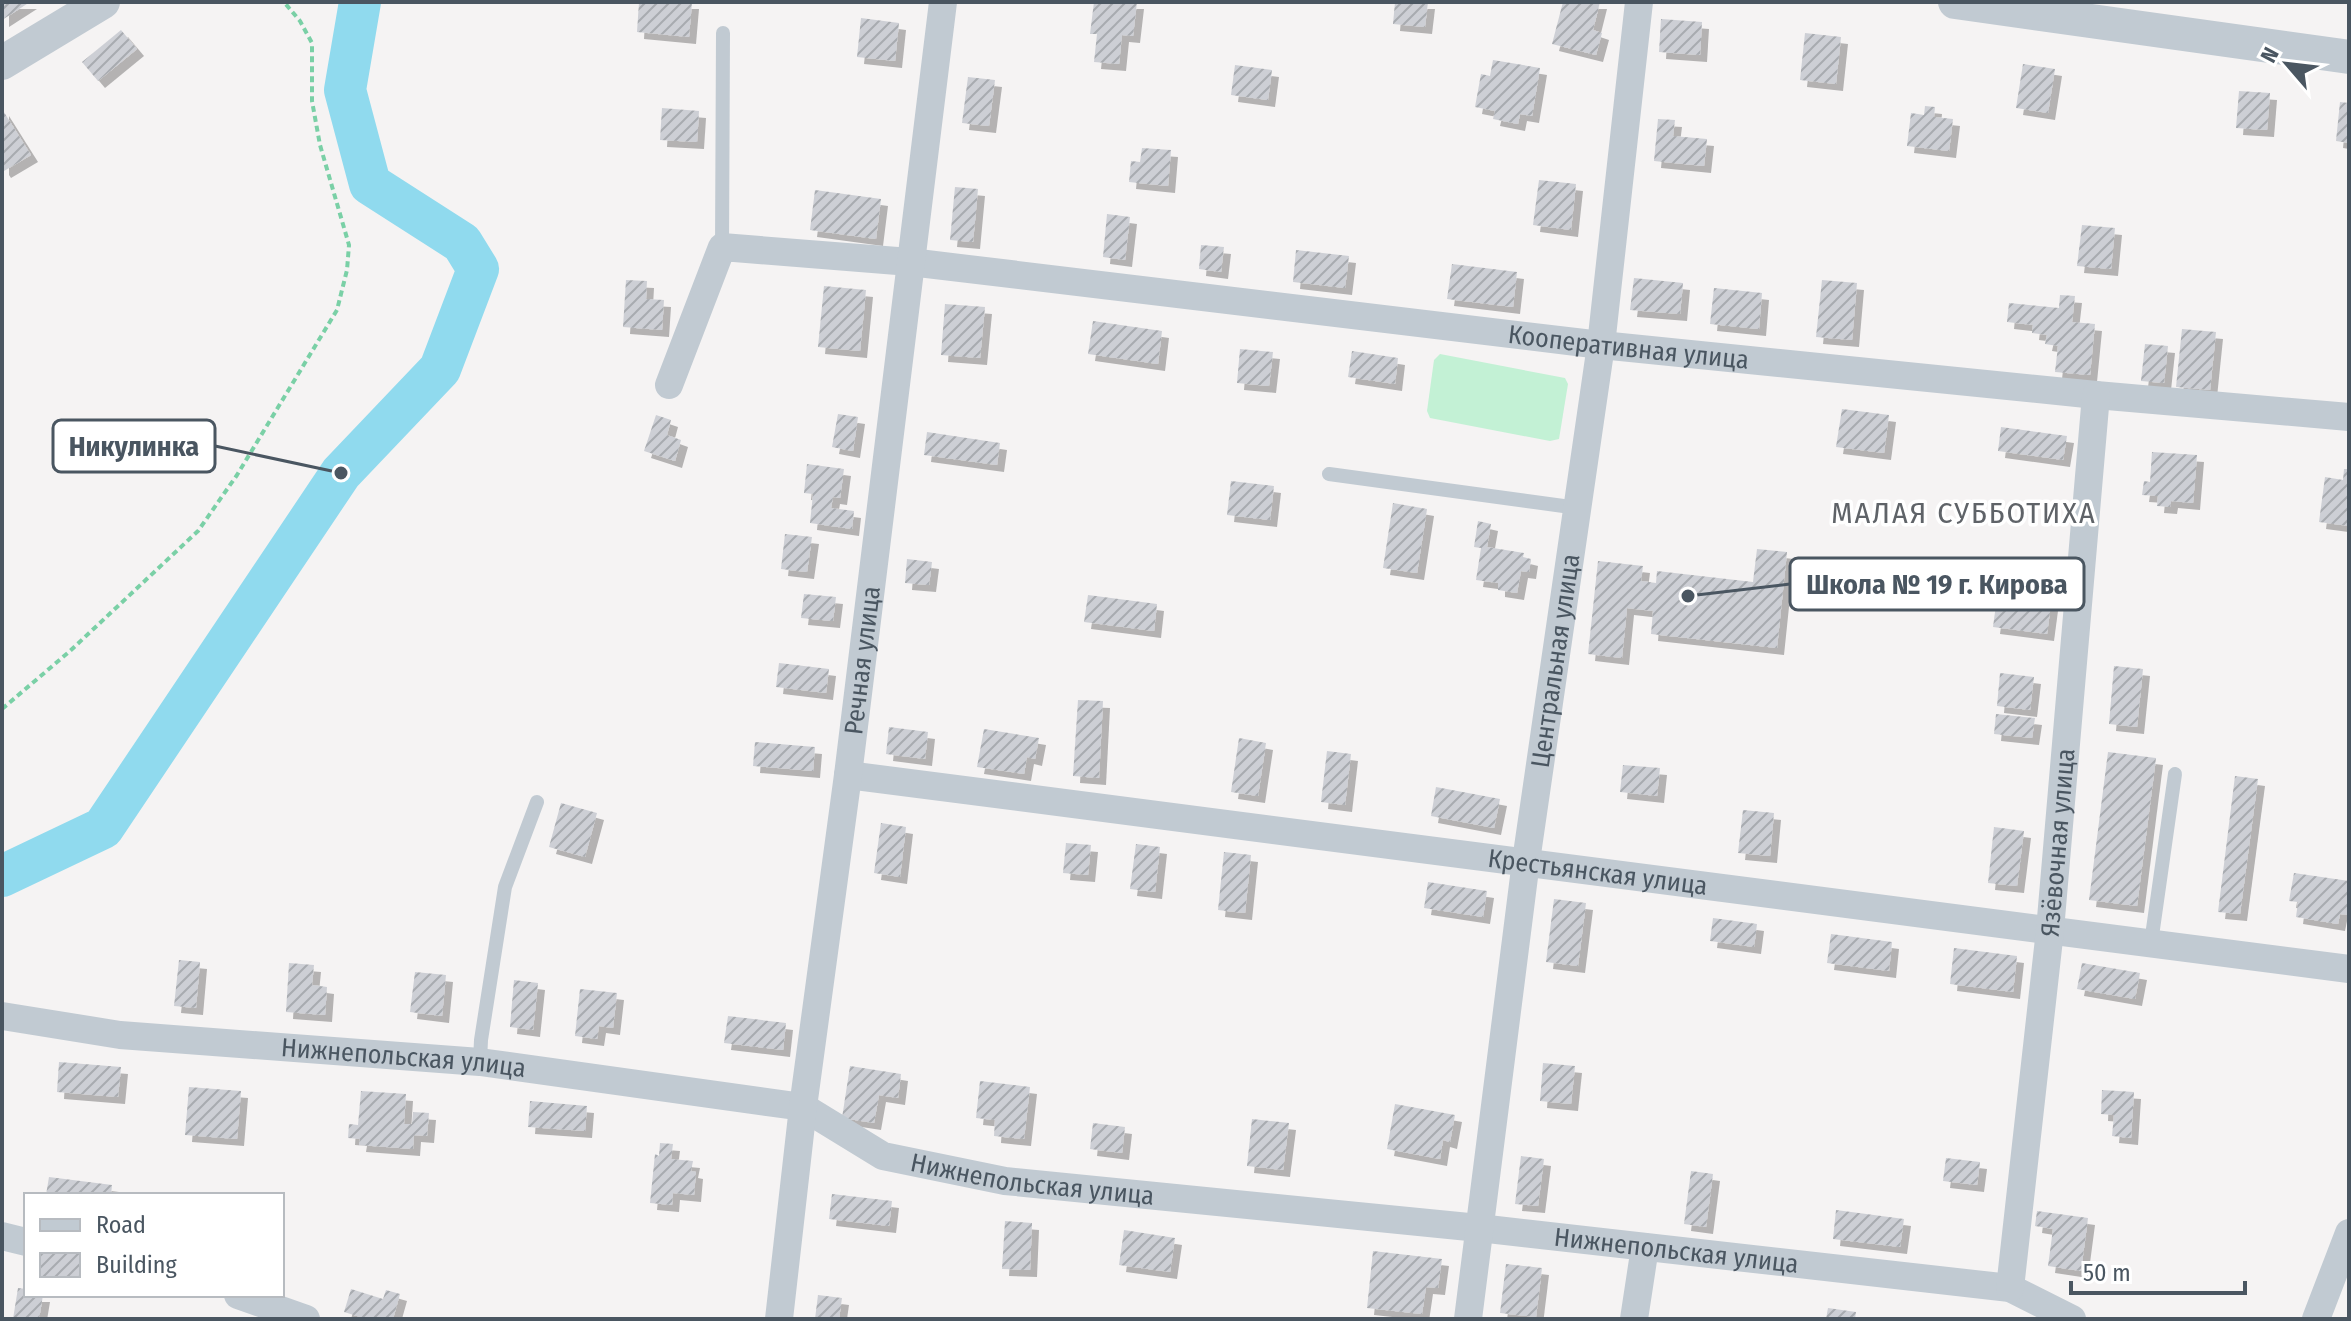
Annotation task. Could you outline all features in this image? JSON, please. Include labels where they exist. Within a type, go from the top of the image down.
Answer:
[{"type":"street","name":"Речная улица","points":[[779,1319],[943,2]]},
{"type":"street","name":"Центральная улица","points":[[1468,1319],[1526,861],[1601,345],[1639,2]]},
{"type":"street","points":[[1955,2],[2349,57]]},
{"type":"street","points":[[2,63],[88,6]]},
{"type":"street","name":"Кооперативная улица","points":[[722,247],[910,262],[1601,345],[2349,417]]},
{"type":"street","points":[[669,385],[722,247]]},
{"type":"street","name":"Язёвочная улица","points":[[2010,1288],[2050,930],[2096,395]]},
{"type":"street","name":"Крестьянская улица","points":[[848,775],[2349,969]]},
{"type":"street","name":"Нижнепольская улица","points":[[2,1016],[120,1035],[480,1062],[803,1107],[883,1156],[1005,1181],[1479,1228],[2010,1288],[2072,1319]]},
{"type":"street","points":[[2316,1319],[2349,1233]]},
{"type":"street","points":[[2,1236],[24,1242]]},
{"type":"street","points":[[1634,1319],[1645,1247]]},
{"type":"street","points":[[243,1297],[300,1318]]},
{"type":"lane","points":[[722,247],[723,33]]},
{"type":"lane","points":[[1329,474],[1578,508]]},
{"type":"lane","points":[[2151,943],[2175,774]]},
{"type":"lane","points":[[480,1062],[505,887],[537,802]]},
{"type":"path","points":[[2,709],[70,651],[198,531],[237,475],[337,310],[347,270],[349,245],[320,145],[312,101],[312,43],[300,21],[284,2]]},
{"type":"green space","points":[[1440,354],[1565,378],[1568,384],[1559,439],[1550,441],[1430,418],[1427,411],[1434,360]]},
{"type":"building","points":[[2,2],[30,2],[2,20]]},
{"type":"building","points":[[639,2],[692,2],[689,37],[637,32]]},
{"type":"building","points":[[1094,2],[1137,2],[1133,36],[1122,35],[1119,64],[1094,62],[1097,34],[1090,34]]},
{"type":"building","points":[[1395,2],[1428,2],[1425,27],[1393,24]]},
{"type":"building","points":[[1563,2],[1600,2],[1593,30],[1602,33],[1596,55],[1552,44]]},
{"type":"building","points":[[861,18],[899,23],[895,61],[857,57]]},
{"type":"building","points":[[1661,19],[1702,22],[1700,55],[1659,52]]},
{"type":"building","points":[[121,30],[137,49],[98,81],[82,62]]},
{"type":"building","points":[[1805,33],[1841,37],[1836,84],[1800,80]]},
{"type":"building","points":[[1493,60],[1540,68],[1532,116],[1520,114],[1518,124],[1493,119],[1495,111],[1475,107],[1481,74],[1490,76]]},
{"type":"building","points":[[2023,64],[2055,69],[2048,113],[2016,108]]},
{"type":"building","points":[[1235,65],[1272,70],[1268,100],[1231,95]]},
{"type":"building","points":[[968,77],[995,80],[989,126],[962,123]]},
{"type":"building","points":[[2239,91],[2270,93],[2267,130],[2236,128]]},
{"type":"building","points":[[2340,102],[2349,103],[2349,143],[2336,141]]},
{"type":"building","points":[[1925,106],[1935,107],[1934,117],[1953,119],[1949,151],[1907,146],[1911,113],[1924,115]]},
{"type":"building","points":[[662,108],[699,111],[697,142],[660,140]]},
{"type":"building","points":[[2,109],[31,155],[4,171],[2,168]]},
{"type":"building","points":[[1658,119],[1675,120],[1673,136],[1707,139],[1704,166],[1654,161]]},
{"type":"building","points":[[1142,148],[1171,150],[1168,186],[1129,182],[1131,161],[1140,162]]},
{"type":"building","points":[[1539,180],[1576,184],[1571,230],[1533,225]]},
{"type":"building","points":[[955,187],[978,189],[973,242],[950,240]]},
{"type":"building","points":[[815,190],[881,199],[876,239],[810,230]]},
{"type":"building","points":[[1107,214],[1130,217],[1125,260],[1103,257]]},
{"type":"building","points":[[2082,225],[2115,228],[2111,269],[2077,266]]},
{"type":"building","points":[[1201,245],[1224,247],[1221,272],[1199,269]]},
{"type":"building","points":[[1296,250],[1349,256],[1345,288],[1293,282]]},
{"type":"building","points":[[1452,264],[1517,272],[1513,307],[1447,299]]},
{"type":"building","points":[[1634,278],[1683,283],[1680,314],[1630,310]]},
{"type":"building","points":[[626,280],[647,281],[646,299],[664,300],[662,330],[623,327]]},
{"type":"building","points":[[1822,280],[1857,283],[1852,340],[1816,337]]},
{"type":"building","points":[[824,286],[866,290],[860,351],[818,347]]},
{"type":"building","points":[[1714,288],[1762,293],[1759,329],[1710,324]]},
{"type":"building","points":[[2060,295],[2075,296],[2072,322],[2095,324],[2090,375],[2055,372],[2058,346],[2045,344],[2047,335],[2032,333],[2033,325],[2007,322],[2009,303],[2059,308]]},
{"type":"building","points":[[945,304],[985,307],[980,358],[941,355]]},
{"type":"building","points":[[1093,321],[1162,331],[1158,364],[1088,354]]},
{"type":"building","points":[[2182,329],[2216,332],[2210,390],[2176,387]]},
{"type":"building","points":[[2145,344],[2168,346],[2164,383],[2141,381]]},
{"type":"building","points":[[1240,349],[1273,352],[1269,386],[1237,383]]},
{"type":"building","points":[[1352,351],[1398,358],[1395,384],[1348,377]]},
{"type":"building","points":[[1842,409],[1889,415],[1884,453],[1836,447]]},
{"type":"building","points":[[838,414],[858,417],[853,451],[832,447]]},
{"type":"building","points":[[656,415],[671,420],[667,435],[681,440],[675,461],[644,451]]},
{"type":"building","points":[[2001,427],[2067,436],[2063,460],[1998,451]]},
{"type":"building","points":[[927,432],[1000,443],[997,465],[924,455]]},
{"type":"building","points":[[2152,452],[2197,455],[2193,503],[2171,501],[2170,507],[2157,506],[2158,496],[2142,495],[2144,481],[2150,482]]},
{"type":"building","points":[[807,464],[844,469],[840,498],[833,497],[831,508],[854,511],[852,529],[810,523],[813,494],[804,493]]},
{"type":"building","points":[[2344,469],[2349,469],[2349,526],[2319,522],[2325,477],[2343,480]]},
{"type":"building","points":[[1231,481],[1274,486],[1270,520],[1227,515]]},
{"type":"building","points":[[1393,503],[1427,509],[1417,573],[1383,568]]},
{"type":"building","points":[[1478,521],[1491,524],[1487,547],[1524,553],[1523,557],[1531,559],[1529,572],[1521,571],[1517,593],[1498,590],[1498,583],[1476,580],[1481,548],[1474,547]]},
{"type":"building","points":[[785,534],[812,537],[807,572],[781,569]]},
{"type":"building","points":[[1757,549],[1787,552],[1777,648],[1651,634],[1653,611],[1627,608],[1622,658],[1588,654],[1598,561],[1643,566],[1641,581],[1656,583],[1657,571],[1753,582]]},
{"type":"building","points":[[907,559],[932,562],[929,585],[905,583]]},
{"type":"building","points":[[804,594],[836,597],[833,621],[801,618]]},
{"type":"building","points":[[1088,595],[1157,604],[1154,631],[1084,622]]},
{"type":"building","points":[[1997,597],[2051,604],[2047,634],[1993,627]]},
{"type":"building","points":[[779,663],[829,669],[826,693],[776,687]]},
{"type":"building","points":[[2114,666],[2143,669],[2137,727],[2109,724]]},
{"type":"building","points":[[2000,673],[2034,677],[2030,710],[1997,706]]},
{"type":"building","points":[[1078,700],[1103,701],[1099,778],[1073,776]]},
{"type":"building","points":[[1996,714],[2035,718],[2032,738],[1994,734]]},
{"type":"building","points":[[889,727],[928,732],[925,759],[886,754]]},
{"type":"building","points":[[984,729],[1039,738],[1035,759],[1027,757],[1024,774],[977,767]]},
{"type":"building","points":[[1239,738],[1266,743],[1258,796],[1231,792]]},
{"type":"building","points":[[755,742],[815,747],[813,771],[753,766]]},
{"type":"building","points":[[1327,751],[1351,754],[1345,805],[1321,802]]},
{"type":"building","points":[[2108,752],[2156,758],[2137,906],[2089,900]]},
{"type":"building","points":[[1623,765],[1660,768],[1657,796],[1620,792]]},
{"type":"building","points":[[2235,776],[2258,779],[2240,914],[2218,912]]},
{"type":"building","points":[[1436,787],[1500,799],[1494,828],[1431,816]]},
{"type":"building","points":[[561,803],[597,813],[585,857],[549,847]]},
{"type":"building","points":[[1743,810],[1774,813],[1770,856],[1738,853]]},
{"type":"building","points":[[881,823],[906,827],[900,877],[874,873]]},
{"type":"building","points":[[1994,827],[2024,831],[2017,886],[1988,883]]},
{"type":"building","points":[[1066,843],[1091,845],[1088,875],[1063,873]]},
{"type":"building","points":[[1136,844],[1160,847],[1155,892],[1130,889]]},
{"type":"building","points":[[1224,852],[1251,855],[1245,913],[1218,910]]},
{"type":"building","points":[[2294,873],[2349,881],[2349,915],[2340,914],[2338,924],[2296,917],[2298,902],[2289,901]]},
{"type":"building","points":[[1428,882],[1487,891],[1483,917],[1424,908]]},
{"type":"building","points":[[1554,899],[1586,903],[1578,966],[1546,962]]},
{"type":"building","points":[[1713,918],[1757,924],[1754,947],[1710,941]]},
{"type":"building","points":[[1831,934],[1892,942],[1889,971],[1827,963]]},
{"type":"building","points":[[1954,948],[2017,956],[2013,992],[1950,984]]},
{"type":"building","points":[[179,960],[200,962],[196,1008],[174,1006]]},
{"type":"building","points":[[289,963],[314,965],[312,985],[327,987],[325,1015],[286,1012]]},
{"type":"building","points":[[2082,963],[2140,973],[2135,999],[2077,989]]},
{"type":"building","points":[[415,972],[446,975],[442,1016],[410,1012]]},
{"type":"building","points":[[514,980],[538,983],[533,1030],[510,1027]]},
{"type":"building","points":[[580,989],[617,993],[613,1028],[599,1026],[597,1039],[575,1036]]},
{"type":"building","points":[[728,1016],[786,1023],[783,1050],[724,1043]]},
{"type":"building","points":[[59,1062],[121,1067],[118,1097],[57,1092]]},
{"type":"building","points":[[1543,1063],[1575,1066],[1571,1104],[1540,1101]]},
{"type":"building","points":[[850,1066],[901,1074],[898,1098],[879,1095],[874,1123],[842,1118]]},
{"type":"building","points":[[980,1081],[1030,1087],[1024,1139],[994,1136],[995,1120],[976,1118]]},
{"type":"building","points":[[189,1087],[241,1091],[237,1139],[185,1135]]},
{"type":"building","points":[[2102,1090],[2134,1092],[2131,1138],[2112,1136],[2114,1115],[2101,1114]]},
{"type":"building","points":[[361,1091],[406,1094],[404,1124],[412,1124],[413,1112],[429,1113],[427,1136],[414,1135],[413,1149],[359,1145],[360,1139],[348,1138],[349,1124],[358,1125]]},
{"type":"building","points":[[530,1101],[587,1106],[585,1131],[528,1127]]},
{"type":"building","points":[[1395,1104],[1455,1115],[1450,1142],[1443,1140],[1440,1159],[1387,1149]]},
{"type":"building","points":[[1252,1119],[1289,1123],[1283,1170],[1247,1166]]},
{"type":"building","points":[[1093,1123],[1125,1127],[1122,1153],[1090,1149]]},
{"type":"building","points":[[660,1143],[673,1144],[671,1159],[693,1161],[691,1171],[696,1172],[694,1195],[673,1193],[672,1205],[650,1203],[655,1154],[659,1156]]},
{"type":"building","points":[[1521,1156],[1544,1159],[1538,1206],[1515,1204]]},
{"type":"building","points":[[1946,1158],[1980,1162],[1977,1185],[1943,1181]]},
{"type":"building","points":[[1691,1171],[1713,1174],[1706,1227],[1684,1224]]},
{"type":"building","points":[[49,1177],[112,1185],[111,1193],[46,1193]]},
{"type":"building","points":[[832,1194],[892,1201],[889,1226],[829,1219]]},
{"type":"building","points":[[1836,1210],[1904,1219],[1900,1247],[1833,1239]]},
{"type":"building","points":[[2037,1211],[2088,1218],[2081,1271],[2048,1266],[2053,1229],[2035,1226]]},
{"type":"building","points":[[1005,1221],[1032,1223],[1030,1270],[1002,1269]]},
{"type":"building","points":[[1124,1230],[1175,1238],[1170,1272],[1119,1265]]},
{"type":"building","points":[[1373,1251],[1442,1259],[1438,1288],[1426,1287],[1422,1314],[1367,1308]]},
{"type":"building","points":[[1506,1264],[1542,1268],[1536,1317],[1500,1313]]},
{"type":"building","points":[[18,1288],[24,1289],[24,1297],[43,1297],[39,1319],[13,1319]]},
{"type":"building","points":[[351,1289],[383,1299],[386,1290],[400,1294],[393,1319],[367,1319],[344,1312]]},
{"type":"building","points":[[818,1295],[842,1298],[839,1319],[815,1319]]},
{"type":"building","points":[[1828,1308],[1856,1312],[1855,1319],[1826,1319]]},
{"type":"waterway","points":[[2,876],[103,828],[341,473],[440,369],[478,269],[462,243],[370,184],[345,90],[360,2]]},
{"type":"place","name":"Никулинка","points":[[341,473]]},
{"type":"place","name":"Школа № 19 г. Кирова","points":[[1688,596]]},
{"type":"district","name":"МАЛАЯ СУББОТИХА","points":[[1964,513]]}]
